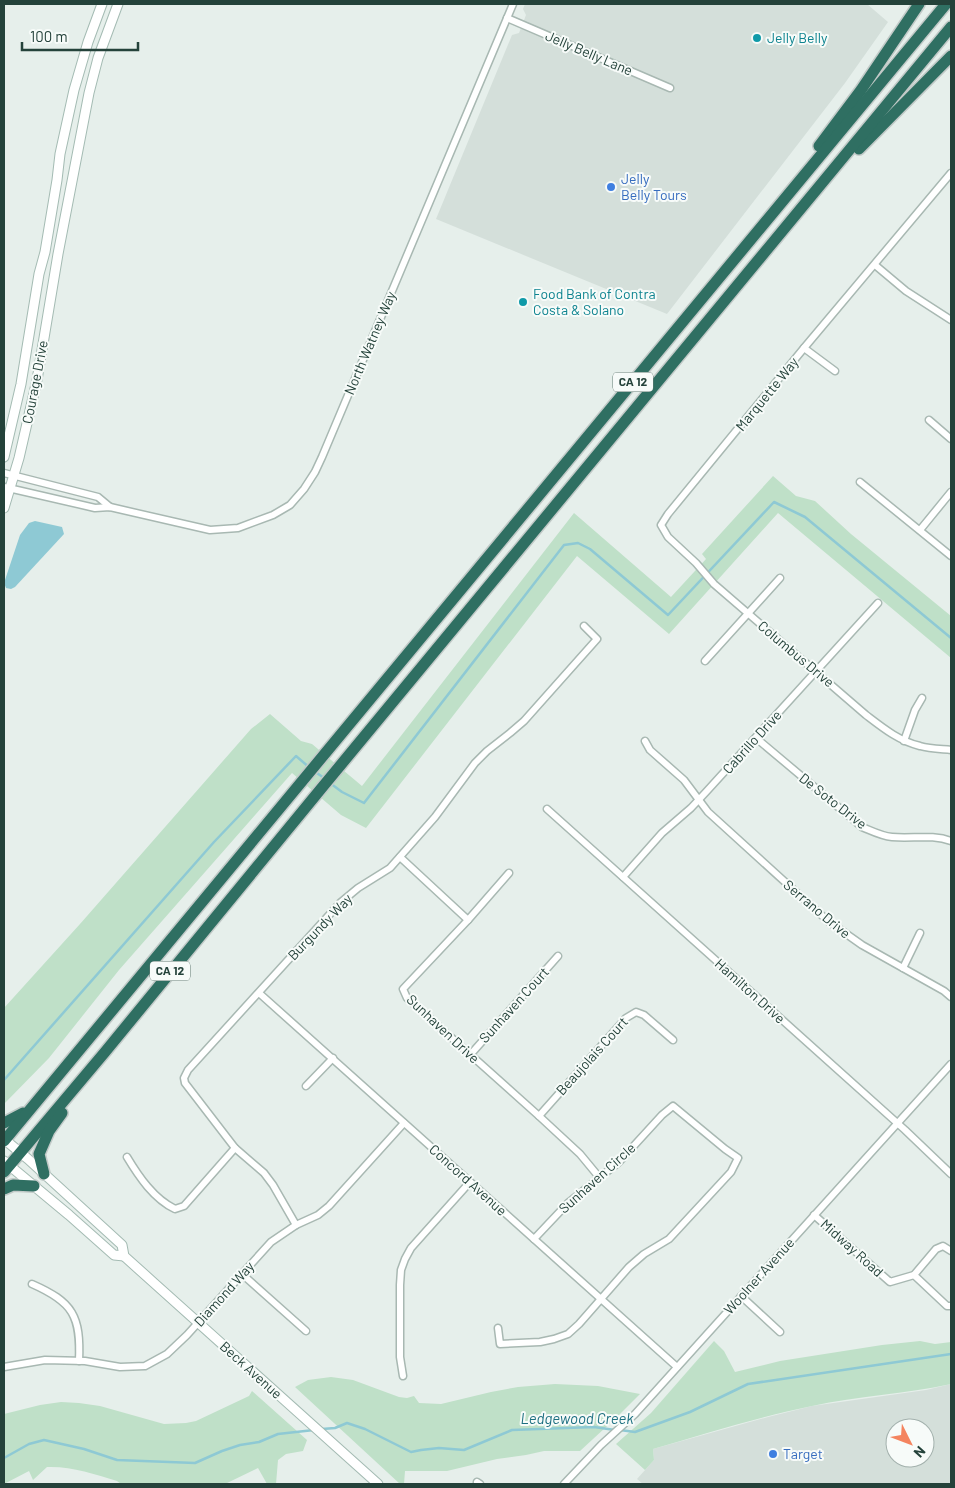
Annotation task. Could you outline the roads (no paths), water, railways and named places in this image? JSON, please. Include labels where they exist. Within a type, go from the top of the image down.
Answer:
[{"type":"highway","points":[[790,192],[812,155],[861,90],[919,4]]},
{"type":"highway","name":"CA 12","points":[[4,1140],[946,4]]},
{"type":"highway","name":"CA 12","points":[[5,1166],[20,1152],[105,1052],[334,772],[951,27]]},
{"type":"highway","points":[[830,175],[861,147],[951,56]]},
{"type":"highway","points":[[44,1174],[39,1154],[42,1143],[56,1120],[105,1052]]},
{"type":"highway","points":[[4,1123],[31,1108]]},
{"type":"highway","points":[[4,1188],[13,1185],[34,1186]]},
{"type":"street","name":"Courage Drive","points":[[4,456],[21,384],[39,274],[45,252],[60,154],[74,90],[102,4]]},
{"type":"street","name":"Courage Drive","points":[[4,508],[7,487],[14,476],[37,380],[58,254],[89,93],[98,58],[118,4]]},
{"type":"street","name":"North Watney Way","points":[[7,487],[95,508],[110,507],[210,530],[238,528],[273,515],[290,505],[304,489],[322,457],[513,4]]},
{"type":"street","name":"Jelly Belly Lane","points":[[507,18],[670,88]]},
{"type":"street","points":[[95,22],[110,25]]},
{"type":"street","name":"Marquette Way","points":[[661,525],[674,506],[804,348],[951,173]]},
{"type":"street","points":[[45,252],[58,254]]},
{"type":"street","points":[[875,265],[906,291],[951,320]]},
{"type":"street","points":[[804,348],[835,371]]},
{"type":"street","points":[[929,420],[951,439]]},
{"type":"street","name":"North Watney Way","points":[[4,473],[98,497],[110,507]]},
{"type":"street","points":[[860,482],[951,556]]},
{"type":"street","points":[[920,530],[951,492]]},
{"type":"street","name":"Columbus Drive","points":[[661,525],[668,537],[714,584],[866,715],[904,741],[922,747],[951,750]]},
{"type":"street","points":[[705,661],[780,578]]},
{"type":"street","name":"Cabrillo Drive","points":[[623,877],[662,833],[699,800],[878,603]]},
{"type":"street","name":"Burgundy Way","points":[[296,1225],[273,1184],[264,1173],[235,1148],[184,1078],[188,1070],[340,903],[358,888],[390,868],[435,817],[486,751],[524,721],[597,639],[584,626]]},
{"type":"street","points":[[904,741],[915,710],[922,698]]},
{"type":"street","name":"De Soto Drive","points":[[756,738],[862,827],[877,834],[892,837],[932,836],[951,841]]},
{"type":"street","name":"Serrano Drive","points":[[645,741],[650,750],[684,780],[708,812],[828,921],[862,945],[944,991],[951,998]]},
{"type":"street","name":"Hamilton Drive","points":[[547,809],[897,1123],[951,1174]]},
{"type":"street","points":[[400,857],[468,920],[509,873]]},
{"type":"street","name":"Sunhaven Drive","points":[[468,920],[403,989],[407,998],[580,1154],[599,1178]]},
{"type":"street","points":[[902,968],[920,933]]},
{"type":"street","name":"Sunhaven Court","points":[[470,1055],[558,956]]},
{"type":"street","name":"Concord Avenue","points":[[259,993],[677,1367]]},
{"type":"street","name":"Beaujolais Court","points":[[539,1116],[626,1018],[636,1012],[644,1015],[673,1040]]},
{"type":"street","points":[[306,1086],[333,1058]]},
{"type":"street","name":"Woolner Avenue","points":[[564,1484],[610,1436],[640,1409],[951,1064]]},
{"type":"street","name":"Sunhaven Circle","points":[[534,1239],[568,1203],[619,1162],[662,1115],[673,1106],[738,1158],[731,1172],[669,1239],[644,1254],[629,1267],[601,1300]]},
{"type":"street","name":"Diamond Way","points":[[4,1367],[44,1360],[78,1360],[120,1367],[145,1366],[167,1354],[198,1323],[271,1242],[296,1225],[318,1215],[329,1206],[404,1123]]},
{"type":"street","name":"Beck Avenue","points":[[4,1140],[20,1152],[122,1245],[124,1256]]},
{"type":"street","points":[[127,1157],[138,1176],[165,1204],[175,1209],[184,1206],[235,1148]]},
{"type":"street","name":"Beck Avenue","points":[[5,1166],[69,1214],[114,1254],[124,1256],[378,1484]]},
{"type":"street","points":[[403,1376],[400,1357],[401,1270],[411,1248],[470,1182]]},
{"type":"street","name":"Midway Road","points":[[814,1215],[890,1282],[914,1275]]},
{"type":"street","points":[[951,1251],[943,1246],[936,1249],[914,1275],[947,1306],[951,1306]]},
{"type":"street","points":[[242,1274],[306,1331]]},
{"type":"street","points":[[32,1284],[62,1300],[73,1314],[77,1324],[78,1360]]},
{"type":"street","points":[[741,1296],[780,1332]]},
{"type":"street","points":[[498,1328],[500,1344],[540,1342],[554,1339],[568,1334],[601,1300]]},
{"type":"water","points":[[35,521],[62,527],[64,534],[15,587],[11,589],[6,588],[4,583],[20,535],[29,523]]},
{"type":"waterway","points":[[330,783],[342,792],[364,803],[564,545],[578,543],[590,549],[668,615],[774,502],[805,517],[951,638]]},
{"type":"waterway","points":[[4,1080],[214,842],[296,756],[310,768]]},
{"type":"waterway","points":[[314,771],[324,778]]},
{"type":"waterway","name":"Ledgewood Creek","points":[[620,1430],[635,1432],[690,1412],[748,1384],[951,1354]]},
{"type":"waterway","name":"Ledgewood Creek","points":[[322,1429],[335,1428],[347,1423],[365,1429],[411,1452],[439,1448],[464,1450],[512,1430],[594,1427],[615,1430]]},
{"type":"waterway","name":"Ledgewood Creek","points":[[4,1458],[29,1444],[44,1440],[84,1449],[117,1460],[195,1463],[222,1451],[240,1445],[259,1442],[278,1434],[314,1430]]},
{"type":"place","name":"Jelly Belly","points":[[757,38]]},
{"type":"place","name":"Jelly Belly Tours","points":[[611,187]]},
{"type":"place","name":"Food Bank of Contra Costa & Solano","points":[[523,302]]},
{"type":"place","name":"Target","points":[[773,1454]]}]
